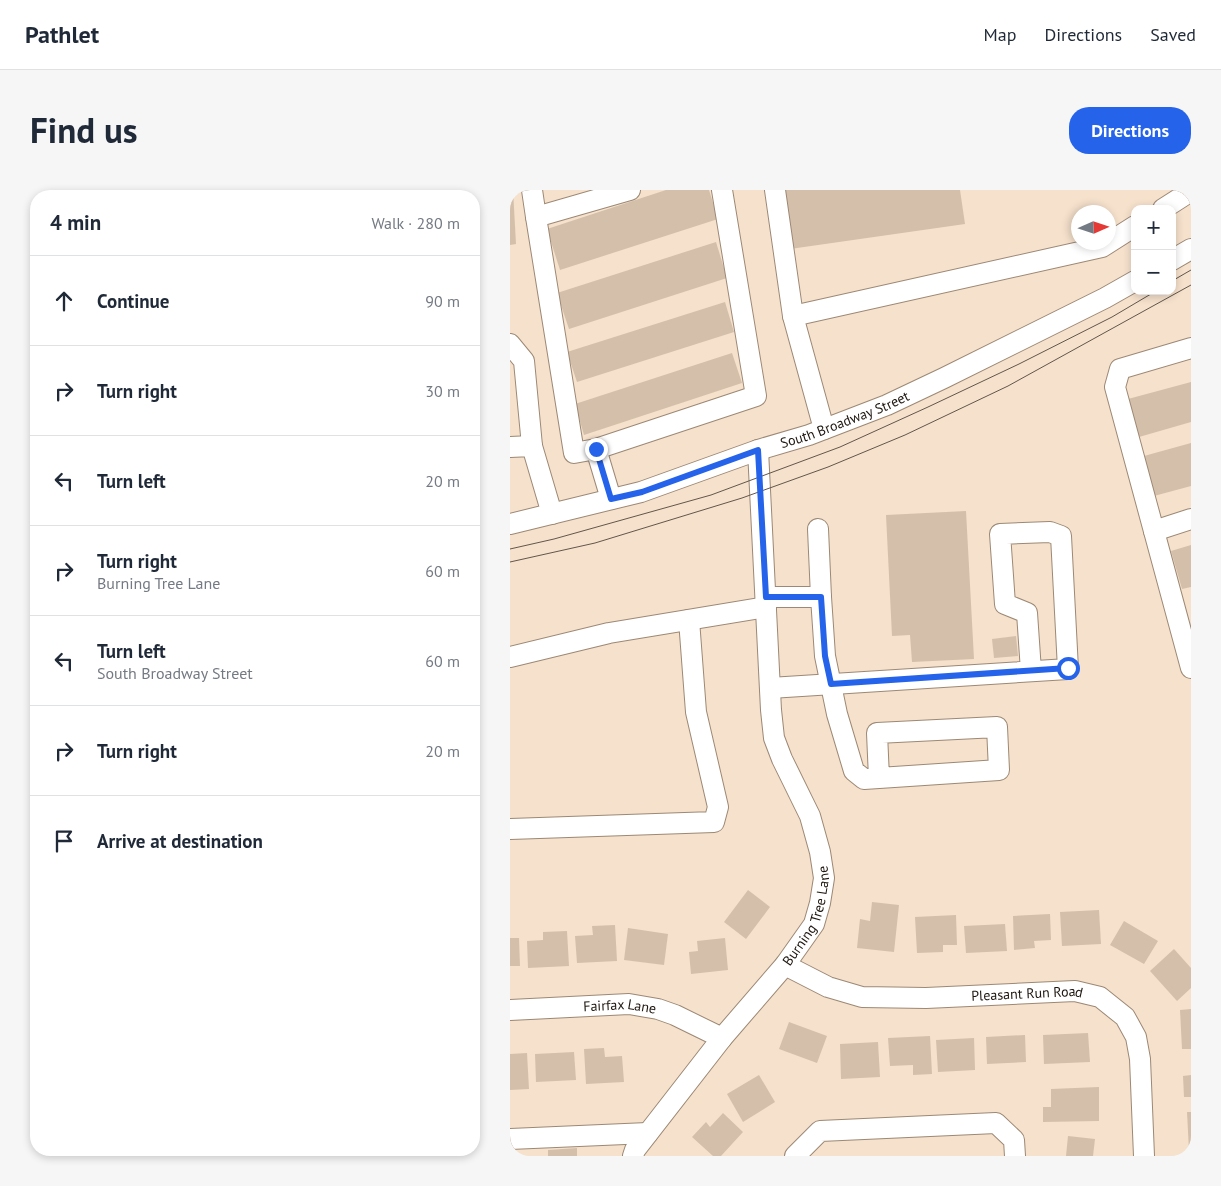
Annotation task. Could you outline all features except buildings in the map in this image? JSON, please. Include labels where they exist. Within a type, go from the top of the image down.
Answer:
[{"type":"street","points":[[532,190],[574,453],[596,449],[756,396],[722,190]]},
{"type":"street","points":[[776,190],[793,316],[824,429]]},
{"type":"street","points":[[536,217],[620,191]]},
{"type":"street","points":[[1169,205],[1191,191]]},
{"type":"street","points":[[793,316],[1102,247],[1131,229]]},
{"type":"street","points":[[1176,258],[1191,249]]},
{"type":"street","name":"South Broadway Street","points":[[510,524],[642,492],[758,450],[809,435],[887,405],[1105,298],[1131,283]]},
{"type":"street","points":[[510,344],[524,361],[532,446],[552,514]]},
{"type":"street","points":[[1191,348],[1120,369],[1115,387],[1154,531],[1182,600],[1191,668]]},
{"type":"street","points":[[510,447],[532,446]]},
{"type":"street","points":[[596,449],[611,499]]},
{"type":"street","name":"Burning Tree Lane","points":[[633,1156],[635,1150],[722,1038],[785,965],[814,924],[820,903],[824,878],[820,852],[810,816],[782,759],[774,738],[758,450]]},
{"type":"street","points":[[1154,531],[1191,519]]},
{"type":"street","points":[[818,529],[825,656],[836,714],[854,771],[864,779],[879,778],[999,770],[996,727],[876,734],[879,778]]},
{"type":"street","points":[[770,688],[1031,671],[1068,668],[1061,536],[1050,532],[1000,534],[1006,604],[1028,613],[1031,671]]},
{"type":"street","points":[[510,657],[609,634],[690,620],[766,602],[821,597]]},
{"type":"street","points":[[510,829],[714,822],[718,807],[696,712],[690,620]]},
{"type":"street","name":"Pleasant Run Road","points":[[785,965],[828,988],[862,997],[926,998],[1076,991],[1100,997],[1125,1017],[1136,1036],[1140,1059],[1144,1156]]},
{"type":"street","name":"Fairfax Lane","points":[[510,1010],[629,1004],[658,1009],[675,1015],[722,1038]]},
{"type":"street","points":[[795,1156],[820,1130],[996,1122],[1014,1140],[1015,1156]]},
{"type":"street","points":[[510,1139],[648,1133]]},
{"type":"tram line","points":[[1176,279],[1191,270]]},
{"type":"tram line","points":[[510,562],[595,543],[742,498],[828,467],[905,435],[1008,386],[1191,285]]},
{"type":"tram line","points":[[510,549],[554,539],[711,495],[840,447],[1019,364],[1112,317],[1149,295]]},
{"type":"route","points":[[596,449],[611,499],[642,492],[758,450],[766,597],[821,597],[825,656],[831,684],[1068,668]]}]
